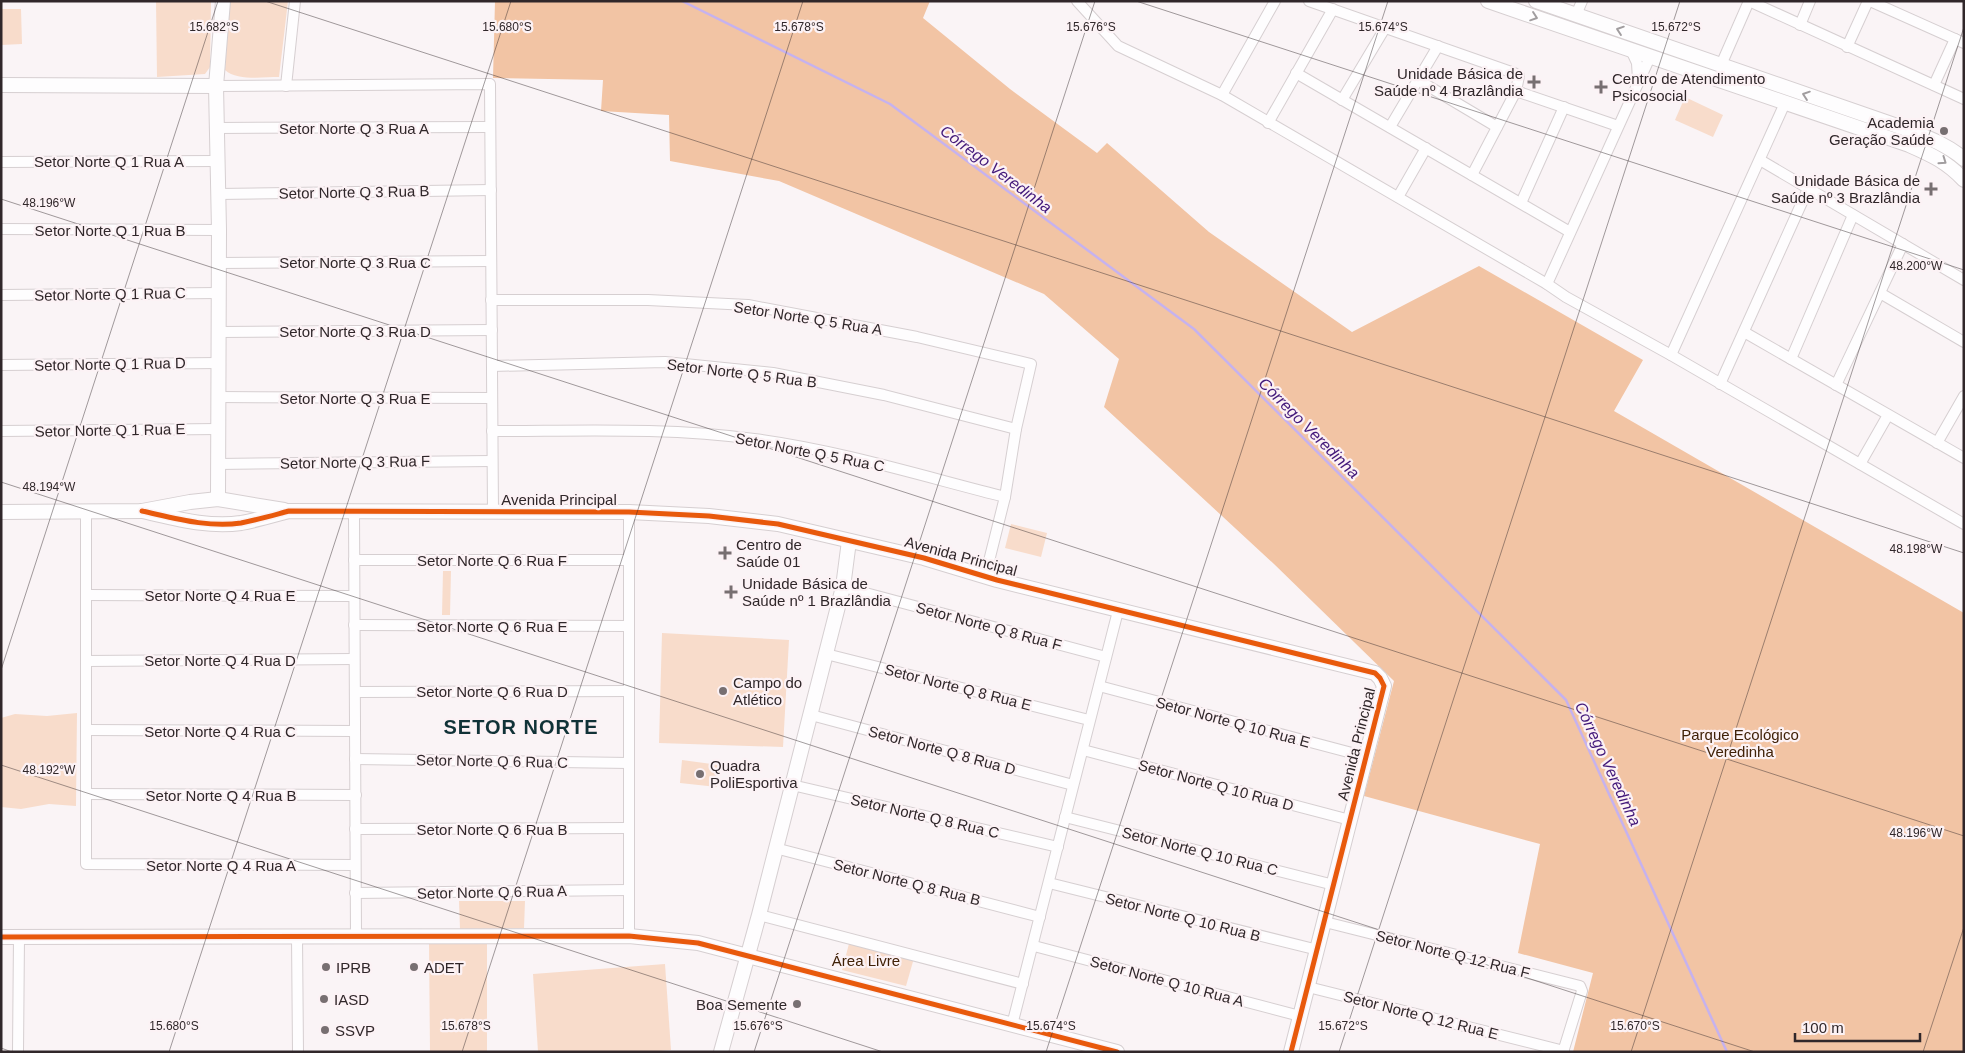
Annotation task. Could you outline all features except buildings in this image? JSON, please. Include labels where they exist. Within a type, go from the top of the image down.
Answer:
[{"type":"street","points":[[218,500],[219,230],[216,86],[223,1]]},
{"type":"street","points":[[286,86],[295,1]]},
{"type":"street","points":[[1077,1],[1118,46],[1222,95],[1547,284],[1566,297],[1671,355],[1964,524]]},
{"type":"street","points":[[1222,95],[1275,1]]},
{"type":"street","points":[[1309,1],[1519,76],[1516,91],[1472,175]]},
{"type":"street","points":[[1488,1],[1909,145],[1936,156],[1964,180]]},
{"type":"street","points":[[1536,1],[1936,141],[1954,151],[1964,160]]},
{"type":"street","points":[[1558,25],[1582,1]]},
{"type":"street","points":[[1720,65],[1749,1],[1964,99]]},
{"type":"street","points":[[1800,25],[1810,1]]},
{"type":"street","points":[[1848,47],[1869,1],[1959,41],[1934,85]]},
{"type":"street","points":[[1268,122],[1332,10]]},
{"type":"street","points":[[1342,100],[1385,28]]},
{"type":"street","points":[[1390,128],[1438,46]]},
{"type":"street","points":[[1631,50],[1637,63],[1638,80]]},
{"type":"street","points":[[1547,284],[1650,57]]},
{"type":"street","points":[[1296,73],[1570,232]]},
{"type":"street","points":[[1418,80],[1497,127]]},
{"type":"street","points":[[1,85],[286,86],[490,84],[493,512]]},
{"type":"street","points":[[1516,91],[1618,126]]},
{"type":"street","points":[[1822,116],[1829,112],[1830,106],[1827,102]]},
{"type":"street","points":[[1671,355],[1784,103]]},
{"type":"street","points":[[1521,203],[1564,107]]},
{"type":"street","points":[[1842,122],[1840,118],[1842,111],[1849,110]]},
{"type":"street","name":"Setor Norte Q 3 Rua A","points":[[217,128],[490,127]]},
{"type":"street","points":[[1398,197],[1426,148]]},
{"type":"street","points":[[1760,160],[1964,280]]},
{"type":"street","name":"Setor Norte Q 1 Rua A","points":[[1,162],[217,161]]},
{"type":"street","points":[[1720,384],[1808,189]]},
{"type":"street","name":"Setor Norte Q 3 Rua B","points":[[218,194],[491,190]]},
{"type":"street","points":[[1791,359],[1853,215]]},
{"type":"street","name":"Setor Norte Q 1 Rua B","points":[[1,229],[219,230]]},
{"type":"street","points":[[1836,385],[1903,244]]},
{"type":"street","name":"Setor Norte Q 3 Rua C","points":[[218,262],[491,261]]},
{"type":"street","name":"Setor Norte Q 1 Rua C","points":[[1,295],[219,292]]},
{"type":"street","points":[[1880,293],[1964,342]]},
{"type":"street","name":"Setor Norte Q 5 Rua A","points":[[491,300],[648,300],[748,306],[918,337],[1031,364],[1016,429]]},
{"type":"street","name":"Setor Norte Q 3 Rua D","points":[[219,332],[492,330]]},
{"type":"street","points":[[1744,332],[1964,458]]},
{"type":"street","name":"Setor Norte Q 5 Rua B","points":[[492,366],[665,362],[774,374],[884,395],[1016,429]]},
{"type":"street","name":"Setor Norte Q 1 Rua D","points":[[1,365],[219,363]]},
{"type":"street","points":[[1937,443],[1964,396]]},
{"type":"street","name":"Setor Norte Q 3 Rua E","points":[[218,397],[492,398]]},
{"type":"street","points":[[1860,464],[1888,415]]},
{"type":"street","name":"Setor Norte Q 1 Rua E","points":[[1,431],[219,429]]},
{"type":"street","points":[[985,576],[1005,497],[1016,429]]},
{"type":"street","name":"Setor Norte Q 5 Rua C","points":[[492,432],[660,431],[754,438],[844,456],[1005,497]]},
{"type":"street","name":"Setor Norte Q 3 Rua F","points":[[218,464],[492,461]]},
{"type":"street","points":[[1,512],[142,511],[190,502],[218,500],[290,511]]},
{"type":"street","points":[[190,502],[185,512],[186,517],[191,522]]},
{"type":"street","points":[[240,502],[246,507],[246,516],[241,523]]},
{"type":"street","points":[[86,511],[86,794]]},
{"type":"street","name":"Avenida Principal","points":[[142,511],[191,522],[217,525],[241,523],[290,511],[629,512],[709,516],[778,524],[924,558],[1118,611],[1378,675],[1384,686],[1291,1052]]},
{"type":"street","points":[[354,512],[356,936]]},
{"type":"street","points":[[629,512],[629,936]]},
{"type":"street","points":[[721,1052],[759,915],[843,587],[849,540]]},
{"type":"street","name":"Setor Norte Q 6 Rua F","points":[[354,560],[629,560]]},
{"type":"street","name":"Setor Norte Q 8 Rua F","points":[[843,587],[1106,657]]},
{"type":"street","name":"Setor Norte Q 4 Rua E","points":[[86,595],[354,596]]},
{"type":"street","points":[[1012,1025],[1034,946],[1089,720],[1118,611]]},
{"type":"street","name":"Setor Norte Q 6 Rua E","points":[[354,625],[629,626]]},
{"type":"street","name":"Setor Norte Q 8 Rua E","points":[[826,654],[1089,720]]},
{"type":"street","name":"Setor Norte Q 4 Rua D","points":[[86,660],[354,659]]},
{"type":"street","name":"Setor Norte Q 10 Rua E","points":[[1099,686],[1367,757]]},
{"type":"street","name":"Setor Norte Q 6 Rua D","points":[[354,692],[629,691]]},
{"type":"street","name":"Setor Norte Q 8 Rua D","points":[[810,715],[1073,786]]},
{"type":"street","name":"Setor Norte Q 4 Rua C","points":[[86,730],[355,731]]},
{"type":"street","name":"Setor Norte Q 10 Rua D","points":[[1083,750],[1350,820]]},
{"type":"street","name":"Setor Norte Q 6 Rua C","points":[[355,759],[629,763]]},
{"type":"street","name":"Setor Norte Q 8 Rua C","points":[[792,785],[1058,846]]},
{"type":"street","name":"Setor Norte Q 4 Rua B","points":[[86,794],[356,795]]},
{"type":"street","name":"Setor Norte Q 4 Rua A","points":[[86,794],[86,864],[355,865]]},
{"type":"street","name":"Setor Norte Q 10 Rua C","points":[[1065,817],[1334,885]]},
{"type":"street","name":"Setor Norte Q 6 Rua B","points":[[355,829],[629,828]]},
{"type":"street","name":"Setor Norte Q 8 Rua B","points":[[775,848],[1040,917]]},
{"type":"street","name":"Setor Norte Q 10 Rua B","points":[[1049,883],[1318,950]]},
{"type":"street","name":"Setor Norte Q 6 Rua A","points":[[356,893],[629,890]]},
{"type":"street","points":[[759,915],[1023,984]]},
{"type":"street","name":"Setor Norte Q 12 Rua F","points":[[1325,922],[1580,986],[1582,991],[1564,1051]]},
{"type":"street","points":[[296,936],[298,1052]]},
{"type":"street","points":[[1,938],[629,936],[698,943],[1116,1052]]},
{"type":"street","points":[[18,937],[18,1052]]},
{"type":"street","name":"Setor Norte Q 10 Rua A","points":[[1034,946],[1300,1016]]},
{"type":"street","name":"Setor Norte Q 12 Rua E","points":[[1308,987],[1564,1051]]},
{"type":"green space","points":[[156,1],[211,1],[210,67],[205,74],[157,77]]},
{"type":"green space","points":[[230,1],[288,1],[279,77],[243,77],[236,76],[225,70]]},
{"type":"green space","name":"Parque Ecológico Veredinha","points":[[495,1],[930,1],[923,18],[1010,89],[1097,153],[1107,143],[1209,232],[1352,332],[1479,266],[1643,360],[1614,411],[1964,613],[1964,1052],[1573,1052],[1593,973],[1518,953],[1540,844],[1364,796],[1394,681],[1274,564],[1104,407],[1119,359],[1044,294],[779,181],[670,161],[669,115],[601,111],[603,80],[493,78]]},
{"type":"green space","points":[[1,9],[21,9],[22,44],[1,45]]},
{"type":"green space","points":[[1685,97],[1723,115],[1713,137],[1675,120]]},
{"type":"green space","points":[[1011,524],[1047,533],[1041,557],[1005,548]]},
{"type":"green space","points":[[443,571],[451,571],[450,615],[442,615]]},
{"type":"green space","name":"Campo do Atlético","points":[[662,633],[789,640],[783,747],[659,743]]},
{"type":"green space","points":[[77,713],[76,806],[49,804],[21,809],[1,807],[1,718],[15,714],[47,716]]},
{"type":"green space","name":"Quadra PoliEsportiva","points":[[682,760],[719,765],[717,787],[680,783]]},
{"type":"green space","points":[[459,901],[525,901],[524,928],[460,929]]},
{"type":"green space","name":"Área Livre","points":[[850,940],[914,958],[906,986],[842,970]]},
{"type":"green space","points":[[429,944],[487,944],[487,1052],[430,1052]]},
{"type":"green space","points":[[665,964],[671,1050],[647,1052],[538,1052],[533,974]]},
{"type":"waterway","name":"Córrego Veredinha","points":[[682,1],[890,104],[1194,329],[1566,700],[1727,1052]]},
{"type":"cycle path","points":[[142,511],[191,522],[216,524],[241,523],[289,511],[629,512],[709,516],[778,524],[924,558],[997,580],[1375,673],[1384,686],[1291,1052]]},
{"type":"cycle path","points":[[1,937],[629,936],[698,943],[1117,1052]]},
{"type":"place","name":"Unidade Básica de Saúde nº 4 Brazlândia","points":[[1534,82]]},
{"type":"place","name":"Centro de Atendimento Psicosocial","points":[[1601,87]]},
{"type":"place","name":"Academia Geração Saúde","points":[[1944,131]]},
{"type":"place","name":"Unidade Básica de Saúde nº 3 Brazlândia","points":[[1931,189]]},
{"type":"place","name":"Centro de Saúde 01","points":[[725,553]]},
{"type":"place","name":"Unidade Básica de Saúde nº 1 Brazlândia","points":[[731,592]]},
{"type":"place","name":"Campo do Atlético","points":[[723,691]]},
{"type":"place","name":"Quadra PoliEsportiva","points":[[700,774]]},
{"type":"place","name":"IPRB","points":[[326,967]]},
{"type":"place","name":"ADET","points":[[414,967]]},
{"type":"place","name":"IASD","points":[[324,999]]},
{"type":"place","name":"Boa Semente","points":[[797,1004]]},
{"type":"place","name":"SSVP","points":[[325,1030]]},
{"type":"district","name":"SETOR NORTE","points":[[521,727]]}]
